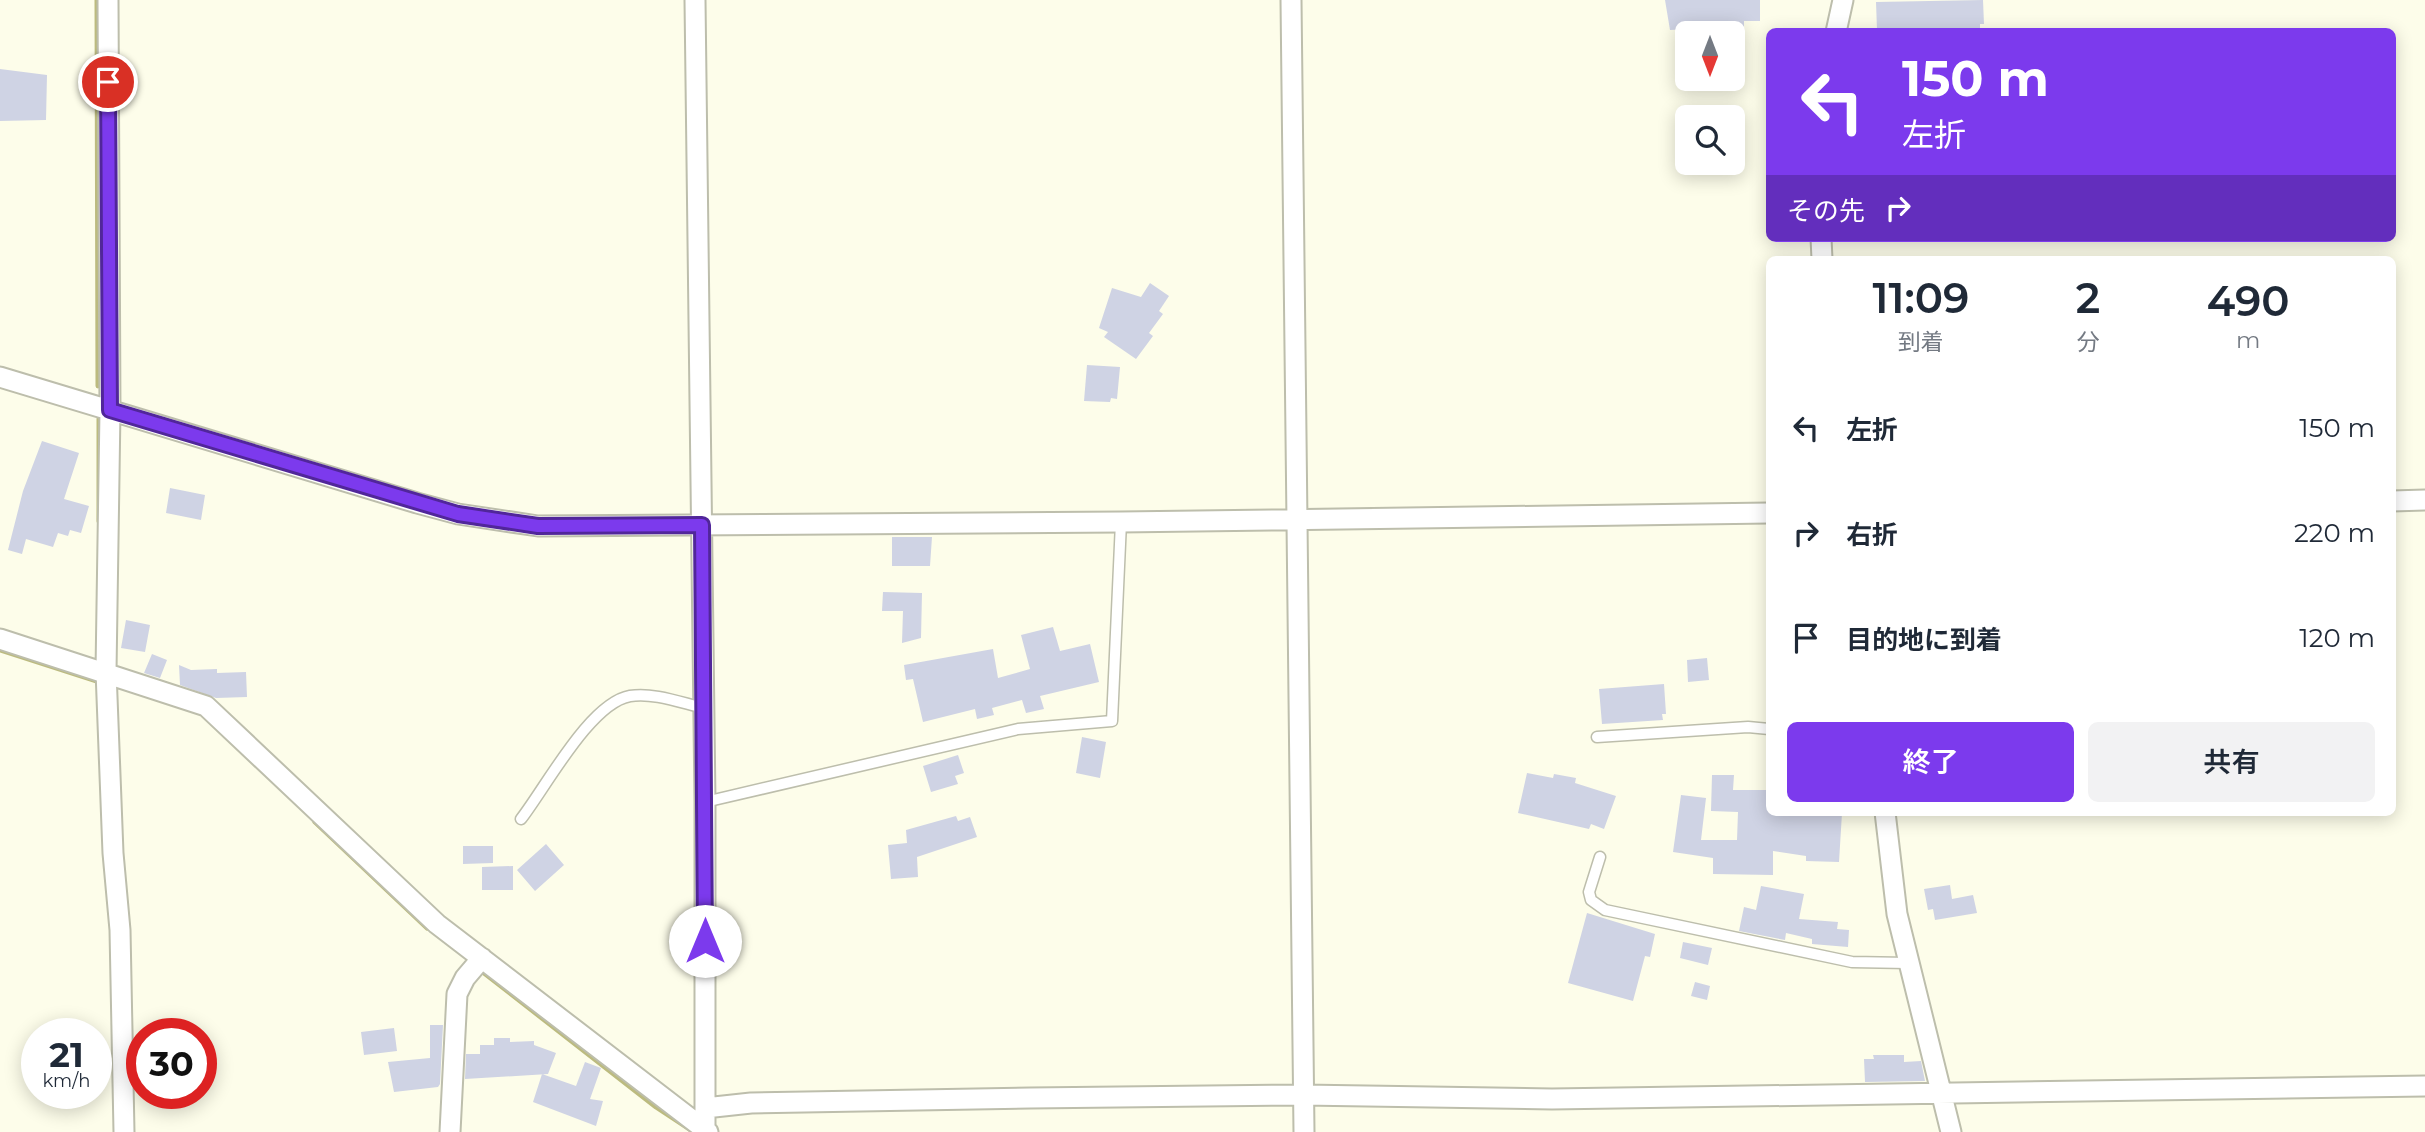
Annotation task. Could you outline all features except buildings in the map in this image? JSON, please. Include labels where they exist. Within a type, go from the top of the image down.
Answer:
[{"type":"street","points":[[108,0],[110,410],[106,671],[113,853],[120,930],[124,1132]]},
{"type":"street","points":[[695,0],[705,802],[706,1131]]},
{"type":"street","points":[[1291,0],[1304,1132]]},
{"type":"street","points":[[1837,28],[1843,0]]},
{"type":"street","points":[[0,377],[458,514],[538,526],[1121,522],[1297,517],[1766,513]]},
{"type":"street","points":[[2396,501],[2425,500]]},
{"type":"street","points":[[0,639],[106,671],[206,706],[437,924],[706,1131]]},
{"type":"street","points":[[1885,816],[1897,914],[1951,1132]]},
{"type":"street","points":[[450,1132],[457,994],[465,978],[482,958]]},
{"type":"street","points":[[705,1108],[765,1103],[1303,1095],[1552,1099],[2425,1086]]},
{"type":"lane","points":[[705,802],[1018,729],[1112,721],[1121,522]]},
{"type":"lane","points":[[521,819],[586,728],[613,702],[633,695],[704,708]]},
{"type":"lane","points":[[1597,737],[1748,726],[1766,729]]},
{"type":"lane","points":[[1600,857],[1589,892],[1591,900],[1605,910],[1852,962],[1908,963]]},
{"type":"waterway","points":[[97,0],[98,386]]},
{"type":"waterway","points":[[99,419],[99,521]]},
{"type":"waterway","points":[[0,650],[100,682]]},
{"type":"waterway","points":[[315,822],[427,928]]},
{"type":"waterway","points":[[479,969],[656,1107],[691,1130]]},
{"type":"route","points":[[108,82],[110,410],[148,424],[458,514],[538,526],[702,525],[705,941]]}]
